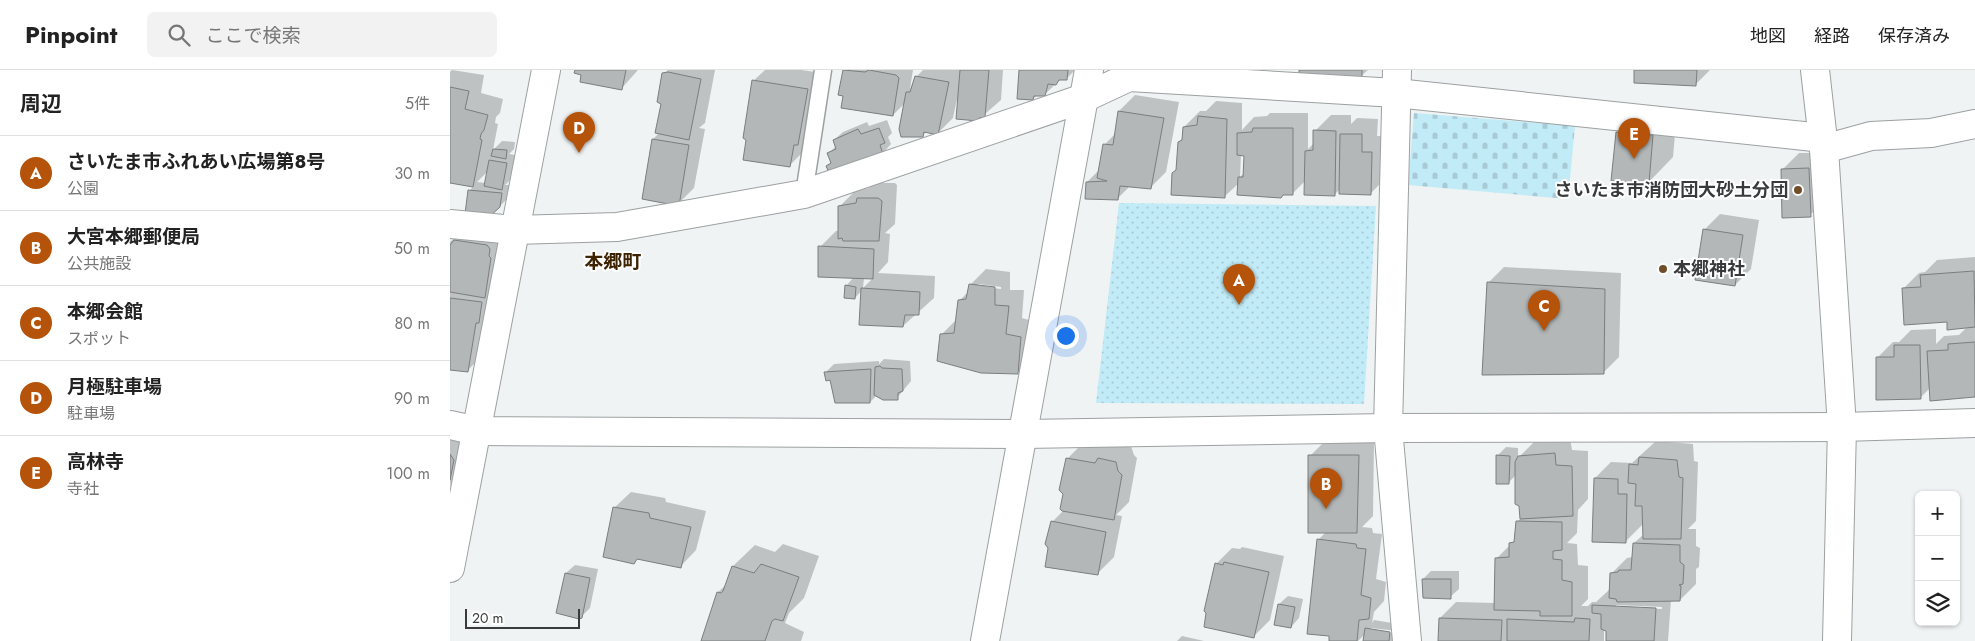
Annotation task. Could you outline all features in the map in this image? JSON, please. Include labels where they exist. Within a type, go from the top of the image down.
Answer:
[{"type":"street","points":[[450,568],[546,70]]},
{"type":"street","points":[[985,641],[1089,70]]},
{"type":"street","points":[[1815,70],[1824,143],[1842,427],[1837,641]]},
{"type":"street","points":[[450,224],[514,230],[616,228],[804,194],[1084,98],[1129,77],[1396,82],[1824,143],[1871,136],[1932,134],[1975,124]]},
{"type":"street","points":[[1396,82],[1388,428],[1407,641]]},
{"type":"street","points":[[450,425],[477,431],[1024,434],[1388,428],[1842,427],[1975,423]]},
{"type":"lane","points":[[804,194],[823,70]]},
{"type":"green space","points":[[1414,113],[1575,126],[1568,199],[1408,185]]},
{"type":"green space","points":[[1119,203],[1376,206],[1364,404],[1096,403]]},
{"type":"building","points":[[575,70],[626,70],[622,90],[580,82],[581,75],[574,73]]},
{"type":"building","points":[[843,70],[865,72],[869,70],[896,75],[899,78],[893,116],[841,108],[843,96],[838,95]]},
{"type":"building","points":[[960,70],[989,70],[985,117],[979,118],[978,121],[956,119]]},
{"type":"building","points":[[1019,70],[1068,70],[1067,80],[1059,80],[1056,85],[1048,84],[1045,96],[1034,96],[1033,100],[1017,99]]},
{"type":"building","points":[[1299,70],[1362,70],[1362,78],[1299,75]]},
{"type":"building","points":[[1634,70],[1697,70],[1696,86],[1634,83]]},
{"type":"building","points":[[668,72],[701,79],[689,140],[655,133],[661,104],[657,102],[662,73]]},
{"type":"building","points":[[915,76],[949,82],[938,135],[924,132],[923,137],[901,137],[899,129],[906,92],[910,92]]},
{"type":"building","points":[[752,80],[808,89],[798,145],[794,145],[790,167],[743,160],[746,140],[743,138]]},
{"type":"building","points":[[450,87],[469,91],[465,109],[488,115],[481,134],[480,139],[482,140],[473,187],[450,183]]},
{"type":"building","points":[[1118,111],[1164,118],[1151,189],[1120,186],[1118,200],[1085,199],[1086,182],[1107,181],[1097,178],[1103,144],[1113,145]]},
{"type":"building","points":[[1198,116],[1227,119],[1225,198],[1171,195],[1172,173],[1176,170],[1178,142],[1182,140],[1183,127],[1197,125]]},
{"type":"building","points":[[879,128],[885,143],[880,145],[883,154],[830,175],[826,166],[831,163],[827,153],[836,149],[833,140],[858,129],[861,134]]},
{"type":"building","points":[[1253,128],[1293,128],[1293,195],[1283,195],[1281,198],[1237,195],[1238,177],[1243,177],[1244,156],[1237,155],[1237,133],[1252,132]]},
{"type":"building","points":[[1313,130],[1336,131],[1335,196],[1304,195],[1305,151],[1313,150]]},
{"type":"building","points":[[1616,132],[1653,135],[1649,183],[1611,181]]},
{"type":"building","points":[[1340,134],[1362,134],[1362,152],[1372,152],[1371,195],[1339,194]]},
{"type":"building","points":[[652,139],[689,145],[679,206],[642,199]]},
{"type":"building","points":[[493,149],[507,150],[506,159],[491,156]]},
{"type":"building","points":[[489,160],[507,163],[502,190],[484,186]]},
{"type":"building","points":[[1809,168],[1811,217],[1782,218],[1781,169]]},
{"type":"building","points":[[468,190],[502,193],[500,207],[489,217],[465,214]]},
{"type":"building","points":[[857,198],[878,198],[882,201],[879,241],[843,241],[842,238],[838,239],[838,206],[856,203]]},
{"type":"building","points":[[1703,229],[1743,235],[1735,286],[1695,280]]},
{"type":"building","points":[[454,240],[487,245],[490,249],[489,256],[491,258],[485,298],[450,292],[450,245]]},
{"type":"building","points":[[818,246],[874,249],[873,279],[818,277]]},
{"type":"building","points":[[1974,271],[1975,327],[1947,330],[1947,322],[1904,325],[1902,288],[1921,287],[1920,275]]},
{"type":"building","points":[[1487,282],[1605,289],[1604,374],[1482,375]]},
{"type":"building","points":[[969,284],[995,287],[995,305],[1009,306],[1006,334],[1021,337],[1018,374],[981,373],[937,361],[940,334],[954,333],[958,300],[966,299]]},
{"type":"building","points":[[845,285],[856,287],[855,299],[844,298]]},
{"type":"building","points":[[861,288],[920,292],[919,315],[905,315],[903,327],[859,325]]},
{"type":"building","points":[[450,298],[482,302],[479,323],[476,323],[468,372],[450,370]]},
{"type":"building","points":[[1975,342],[1975,397],[1930,401],[1927,351],[1948,350],[1948,344]]},
{"type":"building","points":[[1894,345],[1920,345],[1921,399],[1876,400],[1876,357],[1894,357]]},
{"type":"building","points":[[880,366],[882,368],[902,369],[903,391],[898,393],[898,400],[883,400],[874,395],[875,367]]},
{"type":"building","points":[[871,369],[870,403],[835,403],[830,380],[826,381],[824,372]]},
{"type":"building","points":[[1555,453],[1556,465],[1572,466],[1573,516],[1520,519],[1519,506],[1515,504],[1515,462],[1518,456]]},
{"type":"building","points":[[450,454],[454,460],[450,480]]},
{"type":"building","points":[[1308,455],[1359,455],[1357,533],[1308,533]]},
{"type":"building","points":[[1496,455],[1510,456],[1509,484],[1496,484]]},
{"type":"building","points":[[1639,457],[1677,460],[1679,477],[1683,478],[1681,539],[1643,539],[1642,506],[1635,506],[1636,484],[1628,483],[1629,464],[1638,465]]},
{"type":"building","points":[[1066,458],[1095,463],[1098,458],[1116,462],[1118,471],[1122,475],[1114,520],[1062,511],[1060,509],[1063,494],[1059,490]]},
{"type":"building","points":[[1594,478],[1618,479],[1618,494],[1627,494],[1626,543],[1592,542]]},
{"type":"building","points":[[613,507],[649,513],[650,518],[691,527],[681,568],[637,559],[634,564],[603,557]]},
{"type":"building","points":[[1051,521],[1106,532],[1098,575],[1045,567],[1048,548],[1045,544]]},
{"type":"building","points":[[1516,521],[1562,522],[1562,550],[1553,551],[1553,559],[1562,560],[1562,580],[1572,582],[1572,616],[1540,616],[1540,611],[1494,610],[1495,558],[1509,557],[1509,543],[1514,542]]},
{"type":"building","points":[[1317,539],[1356,544],[1357,548],[1366,549],[1361,595],[1371,598],[1369,619],[1359,620],[1357,641],[1329,641],[1329,636],[1307,634]]},
{"type":"building","points":[[1633,543],[1680,545],[1680,562],[1684,565],[1683,584],[1679,585],[1681,586],[1680,601],[1617,602],[1616,599],[1609,598],[1610,573],[1618,572],[1619,570],[1631,570]]},
{"type":"building","points":[[1224,562],[1269,572],[1254,638],[1204,627],[1206,613],[1204,611],[1215,563],[1223,565]]},
{"type":"building","points":[[761,564],[799,577],[783,621],[775,619],[772,621],[765,641],[701,641],[717,592],[721,593],[723,591],[732,566],[754,573]]},
{"type":"building","points":[[565,573],[590,578],[582,618],[579,619],[556,613]]},
{"type":"building","points":[[1422,579],[1451,579],[1451,599],[1423,598]]},
{"type":"building","points":[[1278,604],[1295,607],[1291,628],[1274,625]]},
{"type":"building","points":[[1592,605],[1656,608],[1654,641],[1606,641],[1606,631],[1601,629],[1601,614],[1592,613]]},
{"type":"building","points":[[1439,618],[1502,620],[1501,641],[1438,641]]},
{"type":"building","points":[[1575,618],[1590,619],[1589,641],[1507,641],[1507,619],[1574,622]]},
{"type":"building","points":[[1365,628],[1390,632],[1389,641],[1363,641]]},
{"type":"place","name":"月極駐車場","points":[[579,153]]},
{"type":"place","name":"高林寺","points":[[1634,159]]},
{"type":"place","name":"さいたま市消防団大砂土分団","points":[[1798,190]]},
{"type":"place","name":"本郷神社","points":[[1663,269]]},
{"type":"place","name":"さいたま市ふれあい広場第8号","points":[[1239,305]]},
{"type":"place","name":"本郷会館","points":[[1544,331]]},
{"type":"place","name":"大宮本郷郵便局","points":[[1326,509]]},
{"type":"district","name":"本郷町","points":[[613,261]]}]
